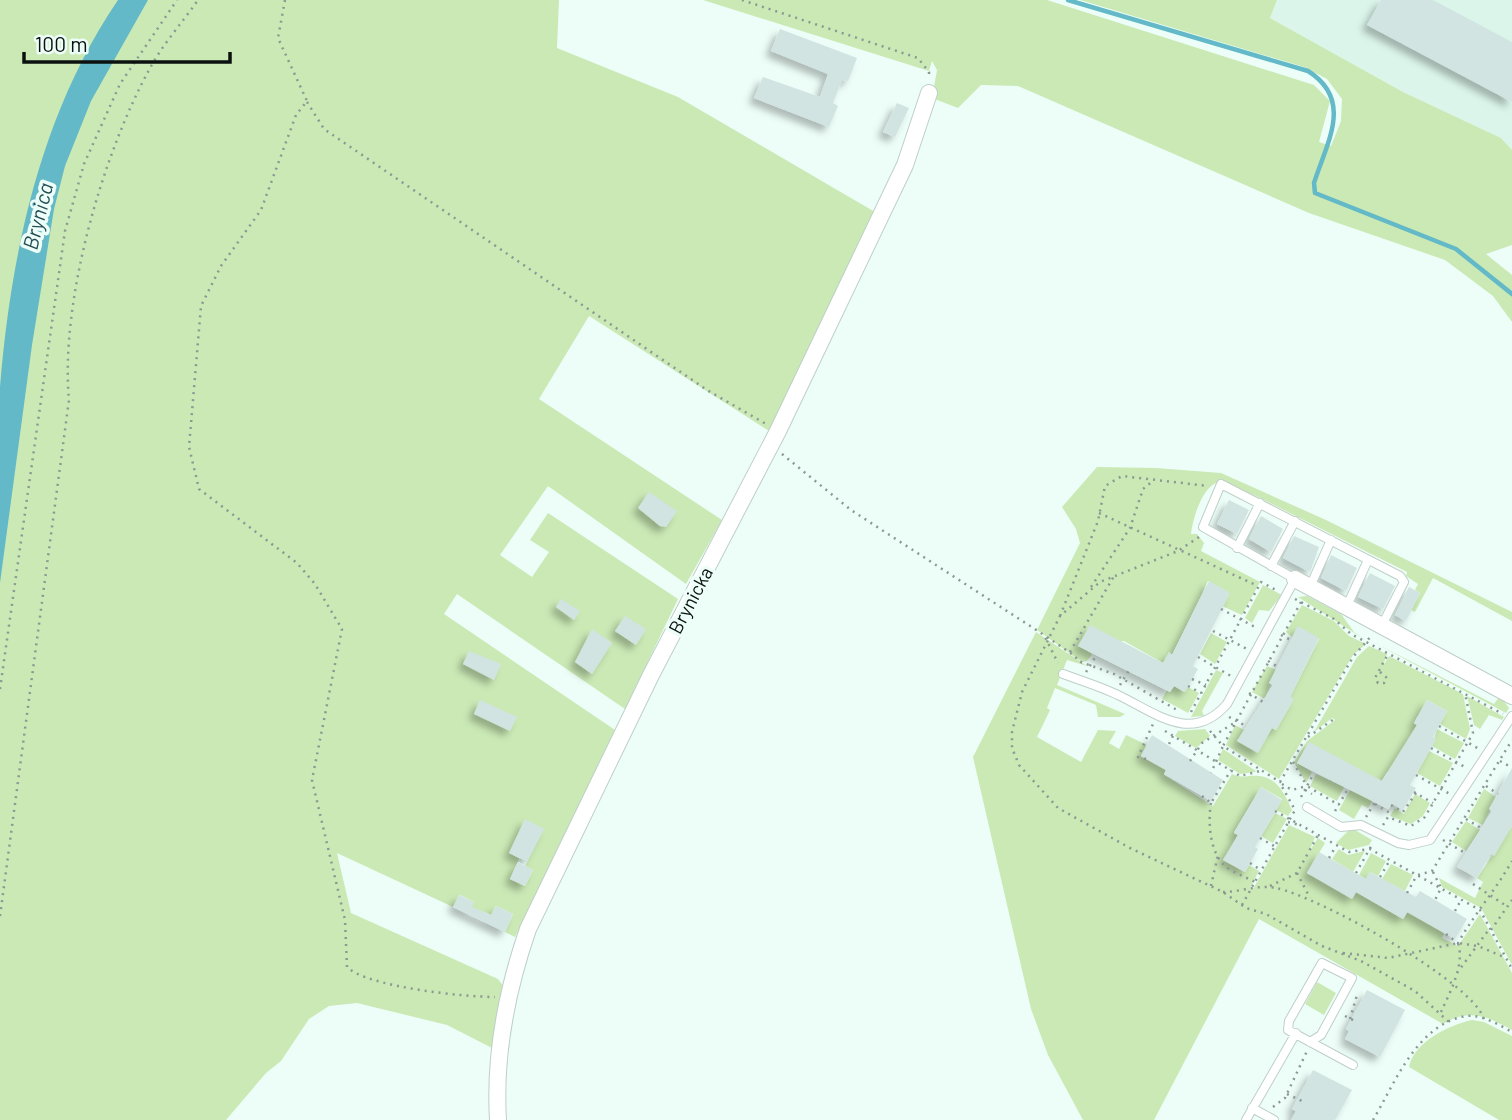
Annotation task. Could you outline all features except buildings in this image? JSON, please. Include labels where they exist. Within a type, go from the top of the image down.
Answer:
[{"type":"street","name":"Brynicka","points":[[498,1120],[499,1050],[509,996],[528,929],[651,676],[775,438],[905,165],[929,93]]},
{"type":"street","points":[[1301,593],[1346,608],[1512,696]]},
{"type":"lane","points":[[1301,593],[1271,566],[1205,529],[1205,517],[1221,484],[1400,576],[1404,582],[1381,627]]},
{"type":"lane","points":[[1237,548],[1260,503]]},
{"type":"lane","points":[[1271,566],[1294,521]]},
{"type":"lane","points":[[1063,674],[1115,694],[1171,721],[1203,723],[1217,715],[1227,704],[1288,596],[1301,593],[1331,540]]},
{"type":"lane","points":[[1346,608],[1368,559]]},
{"type":"lane","points":[[1307,807],[1341,827],[1361,825],[1378,835],[1409,845],[1430,840],[1438,832],[1486,752],[1512,717]]},
{"type":"lane","points":[[1310,1042],[1321,1035],[1352,978],[1322,963],[1289,1021],[1288,1030],[1296,1033],[1310,1042],[1353,1065]]},
{"type":"lane","points":[[1246,1120],[1296,1033]]},
{"type":"lane","points":[[1255,1105],[1273,1120]]},
{"type":"path","points":[[0,689],[65,231],[84,164],[120,84],[177,0]]},
{"type":"path","points":[[0,916],[69,400],[66,368],[81,262],[98,191],[126,117],[150,68],[198,0]]},
{"type":"path","points":[[285,0],[278,38],[307,101],[324,129],[775,438],[851,510],[1070,652],[1078,661],[1124,679],[1189,716],[1261,582],[1288,596]]},
{"type":"path","points":[[742,0],[918,58],[929,72],[929,93]]},
{"type":"path","points":[[307,101],[296,114],[261,210],[221,266],[201,306],[189,447],[199,489],[297,563],[315,584],[342,629],[312,780],[345,920],[347,967],[355,975],[384,984],[474,997],[509,996]]},
{"type":"path","points":[[1218,488],[1122,476],[1111,481],[1101,493],[1099,513],[1060,616],[1046,637],[1027,677],[1012,732],[1012,748],[1019,765],[1058,808],[1130,848],[1223,892],[1242,905],[1266,914],[1415,991],[1450,1023]]},
{"type":"path","points":[[1087,593],[1130,528],[1143,489],[1154,480]]},
{"type":"path","points":[[1099,513],[1259,586]]},
{"type":"path","points":[[1060,616],[1100,582],[1178,551],[1205,529]]},
{"type":"path","points":[[1070,652],[1114,576]]},
{"type":"path","points":[[1211,773],[1234,721],[1301,593],[1351,634],[1512,717]]},
{"type":"path","points":[[1221,608],[1248,623]]},
{"type":"path","points":[[1213,631],[1237,644]]},
{"type":"path","points":[[1281,635],[1291,640]]},
{"type":"path","points":[[1046,637],[1063,674]]},
{"type":"path","points":[[1281,783],[1353,657],[1368,643]]},
{"type":"path","points":[[1380,672],[1388,654]]},
{"type":"path","points":[[1090,664],[1096,656]]},
{"type":"path","points":[[1198,657],[1223,671]]},
{"type":"path","points":[[1267,661],[1278,667]]},
{"type":"path","points":[[1124,679],[1129,670]]},
{"type":"path","points":[[1192,678],[1206,685]]},
{"type":"path","points":[[1188,686],[1201,693]]},
{"type":"path","points":[[1249,693],[1263,702]]},
{"type":"path","points":[[1370,809],[1375,803],[1389,815],[1412,826],[1425,817],[1474,733],[1465,693]]},
{"type":"path","points":[[1307,738],[1334,719]]},
{"type":"path","points":[[1234,721],[1246,726]]},
{"type":"path","points":[[1191,761],[1197,750],[1213,735],[1234,721]]},
{"type":"path","points":[[1146,759],[1139,757],[1153,724],[1174,734],[1240,776],[1260,771]]},
{"type":"path","points":[[1439,726],[1468,743]]},
{"type":"path","points":[[1169,744],[1174,734]]},
{"type":"path","points":[[1213,735],[1223,746],[1281,783],[1292,789],[1306,788],[1339,805]]},
{"type":"path","points":[[1407,892],[1418,875],[1433,871],[1512,740]]},
{"type":"path","points":[[1431,748],[1457,762]]},
{"type":"path","points":[[1499,760],[1509,766]]},
{"type":"path","points":[[1293,762],[1312,794]]},
{"type":"path","points":[[1231,770],[1211,803],[1208,823],[1224,865],[1255,882]]},
{"type":"path","points":[[1242,905],[1314,773]]},
{"type":"path","points":[[1416,775],[1441,789]]},
{"type":"path","points":[[1281,783],[1295,810]]},
{"type":"path","points":[[1484,786],[1498,793]]},
{"type":"path","points":[[1330,820],[1348,789]]},
{"type":"path","points":[[1378,835],[1393,806],[1403,812],[1415,792],[1433,803]]},
{"type":"path","points":[[1202,796],[1211,803]]},
{"type":"path","points":[[1275,811],[1349,852],[1371,846]]},
{"type":"path","points":[[1465,818],[1481,828]]},
{"type":"path","points":[[1223,892],[1269,887],[1297,873],[1318,835]]},
{"type":"path","points":[[1260,838],[1275,846]]},
{"type":"path","points":[[1329,858],[1337,838]]},
{"type":"path","points":[[1449,844],[1465,853]]},
{"type":"path","points":[[1371,846],[1390,860],[1478,908],[1512,969]]},
{"type":"path","points":[[1356,873],[1371,846]]},
{"type":"path","points":[[1211,886],[1218,854]]},
{"type":"path","points":[[1380,877],[1390,860]]},
{"type":"path","points":[[1441,1012],[1456,975],[1458,943],[1478,908],[1492,894],[1512,861]]},
{"type":"path","points":[[1250,863],[1261,870]]},
{"type":"path","points":[[1433,871],[1441,888]]},
{"type":"path","points":[[1297,873],[1311,900]]},
{"type":"path","points":[[1473,884],[1508,907]]},
{"type":"path","points":[[1269,887],[1311,900],[1408,953],[1481,1009],[1484,1019]]},
{"type":"path","points":[[1435,900],[1441,888]]},
{"type":"path","points":[[1455,911],[1461,900]]},
{"type":"path","points":[[1456,975],[1512,900]]},
{"type":"path","points":[[1446,934],[1458,943]]},
{"type":"path","points":[[1334,951],[1388,958],[1458,943],[1478,946],[1506,958]]},
{"type":"path","points":[[1342,1014],[1357,1022]]},
{"type":"path","points":[[1373,1120],[1423,1038],[1467,1016],[1484,1019],[1512,1032]]},
{"type":"path","points":[[1255,1105],[1271,1109],[1287,1094],[1306,1057]]},
{"type":"path","points":[[1287,1094],[1304,1102]]},
{"type":"shaded area","points":[[1277,0],[1512,0],[1512,150],[1501,138],[1403,92],[1270,18]]},
{"type":"green space","points":[[0,0],[559,0],[557,48],[678,97],[880,215],[779,418],[769,431],[589,316],[539,399],[722,520],[686,584],[548,486],[500,555],[532,577],[549,552],[530,540],[548,513],[678,599],[625,709],[457,594],[444,614],[615,730],[515,937],[505,932],[513,914],[496,906],[491,915],[481,911],[479,914],[473,912],[467,915],[474,902],[460,895],[453,907],[337,853],[351,913],[498,979],[504,987],[494,1049],[447,1025],[357,1003],[329,1006],[309,1019],[281,1061],[266,1073],[226,1120],[0,1120]],"holes":[[[519,859],[527,862],[525,866],[533,870],[525,886],[510,879]]]},
{"type":"green space","points":[[703,0],[1047,0],[1314,85],[1330,101],[1319,142],[1331,146],[1341,121],[1342,99],[1327,79],[1304,67],[1080,0],[1277,0],[1270,18],[1403,92],[1501,138],[1512,150],[1512,245],[1486,254],[1512,275],[1512,322],[1493,296],[1445,260],[1309,213],[1018,86],[981,85],[958,108],[932,98],[937,70],[932,61],[929,71]]},
{"type":"green space","points":[[1097,467],[1221,473],[1326,520],[1512,612],[1512,621],[1433,578],[1415,612],[1411,610],[1420,593],[1415,590],[1418,584],[1406,576],[1407,572],[1254,495],[1219,482],[1203,496],[1191,534],[1197,534],[1204,543],[1201,551],[1260,582],[1242,615],[1222,606],[1229,593],[1208,581],[1172,655],[1169,653],[1163,663],[1124,641],[1079,646],[1092,654],[1087,661],[1082,662],[1037,630],[1080,543],[1076,529],[1062,507]]},
{"type":"green space","points":[[1263,585],[1282,595],[1269,611],[1259,610],[1252,623],[1245,618]]},
{"type":"green space","points":[[1307,596],[1341,614],[1354,632],[1367,641],[1298,597]]},
{"type":"green space","points":[[1302,605],[1334,621],[1349,636],[1366,644],[1353,655],[1279,779],[1226,745],[1235,725],[1244,730],[1238,741],[1272,728],[1276,730],[1293,700],[1290,697],[1319,639],[1298,627],[1292,637],[1286,632]]},
{"type":"green space","points":[[1036,632],[1087,666],[1067,660],[1057,685],[1125,714],[1120,717],[1098,717],[1096,705],[1055,688],[1047,708],[1050,710],[1037,737],[1081,762],[1098,730],[1116,731],[1109,743],[1119,749],[1126,735],[1147,745],[1141,756],[1166,770],[1164,775],[1213,806],[1232,774],[1242,777],[1266,777],[1271,780],[1280,788],[1292,810],[1288,816],[1276,810],[1282,799],[1261,787],[1234,832],[1238,835],[1224,860],[1245,872],[1249,865],[1259,871],[1250,888],[1253,889],[1289,825],[1315,837],[1309,852],[1318,838],[1325,843],[1307,873],[1352,898],[1356,892],[1403,919],[1408,912],[1444,933],[1442,938],[1458,946],[1480,914],[1512,973],[1512,1030],[1486,1018],[1470,1015],[1443,1024],[1259,919],[1154,1120],[1083,1120],[1048,1055],[1031,1009],[973,757]]},
{"type":"green space","points":[[1211,633],[1227,642],[1215,664],[1200,654]]},
{"type":"green space","points":[[1371,641],[1494,704],[1500,696],[1509,708],[1506,713]]},
{"type":"green space","points":[[1369,646],[1387,654],[1383,666],[1389,656],[1463,694],[1470,729],[1466,739],[1440,724],[1447,711],[1427,700],[1414,723],[1417,725],[1390,773],[1387,772],[1381,782],[1309,743],[1297,763],[1312,772],[1306,783],[1294,762],[1307,741],[1335,720],[1332,718],[1314,732],[1357,657]]},
{"type":"green space","points":[[1267,666],[1276,670],[1265,699],[1252,692]]},
{"type":"green space","points":[[1216,670],[1223,673],[1202,711],[1204,716],[1191,717]]},
{"type":"green space","points":[[1174,686],[1184,692],[1188,687],[1199,693],[1188,713],[1162,699],[1167,690],[1170,692]]},
{"type":"green space","points":[[1467,696],[1504,717],[1502,720],[1489,715],[1480,729],[1474,725]]},
{"type":"green space","points":[[1205,729],[1210,736],[1196,748],[1175,736],[1178,731]]},
{"type":"green space","points":[[1437,729],[1464,743],[1455,759],[1432,746]]},
{"type":"green space","points":[[1223,749],[1256,771],[1240,774],[1218,760]]},
{"type":"green space","points":[[1429,751],[1453,763],[1440,786],[1417,773]]},
{"type":"green space","points":[[1316,774],[1344,787],[1337,801],[1310,786]]},
{"type":"green space","points":[[1484,789],[1496,797],[1483,825],[1468,818]]},
{"type":"green space","points":[[1350,790],[1373,800],[1368,808],[1362,805],[1354,819],[1339,810]]},
{"type":"green space","points":[[1415,794],[1430,803],[1423,816],[1411,824],[1390,816],[1395,808],[1404,814]]},
{"type":"green space","points":[[1275,813],[1287,819],[1273,843],[1261,836]]},
{"type":"green space","points":[[1466,821],[1480,830],[1466,851],[1452,842]]},
{"type":"green space","points":[[1512,826],[1512,965],[1481,908],[1442,887],[1439,878],[1475,898],[1483,882],[1477,878]]},
{"type":"green space","points":[[1355,830],[1372,840],[1369,845],[1348,850],[1336,843],[1348,831]]},
{"type":"green space","points":[[1339,849],[1348,855],[1365,851],[1353,872],[1332,859]]},
{"type":"green space","points":[[1371,853],[1386,861],[1378,876],[1370,872],[1366,879],[1359,875]]},
{"type":"green space","points":[[1391,864],[1413,875],[1405,891],[1382,879]]},
{"type":"green space","points":[[1317,982],[1336,993],[1324,1015],[1305,1004]]},
{"type":"green space","points":[[1472,1020],[1484,1022],[1512,1036],[1512,1120],[1499,1120],[1409,1067],[1412,1058],[1425,1042],[1443,1030]]},
{"type":"water","name":"Brynica","points":[[118,0],[148,0],[91,101],[65,166],[54,209],[32,345],[0,583],[0,387],[12,285],[22,235],[34,185],[69,89],[91,44]]},
{"type":"waterway","points":[[1068,0],[1308,71],[1322,82],[1334,108],[1330,137],[1314,183],[1315,193],[1456,249],[1512,294]]}]
